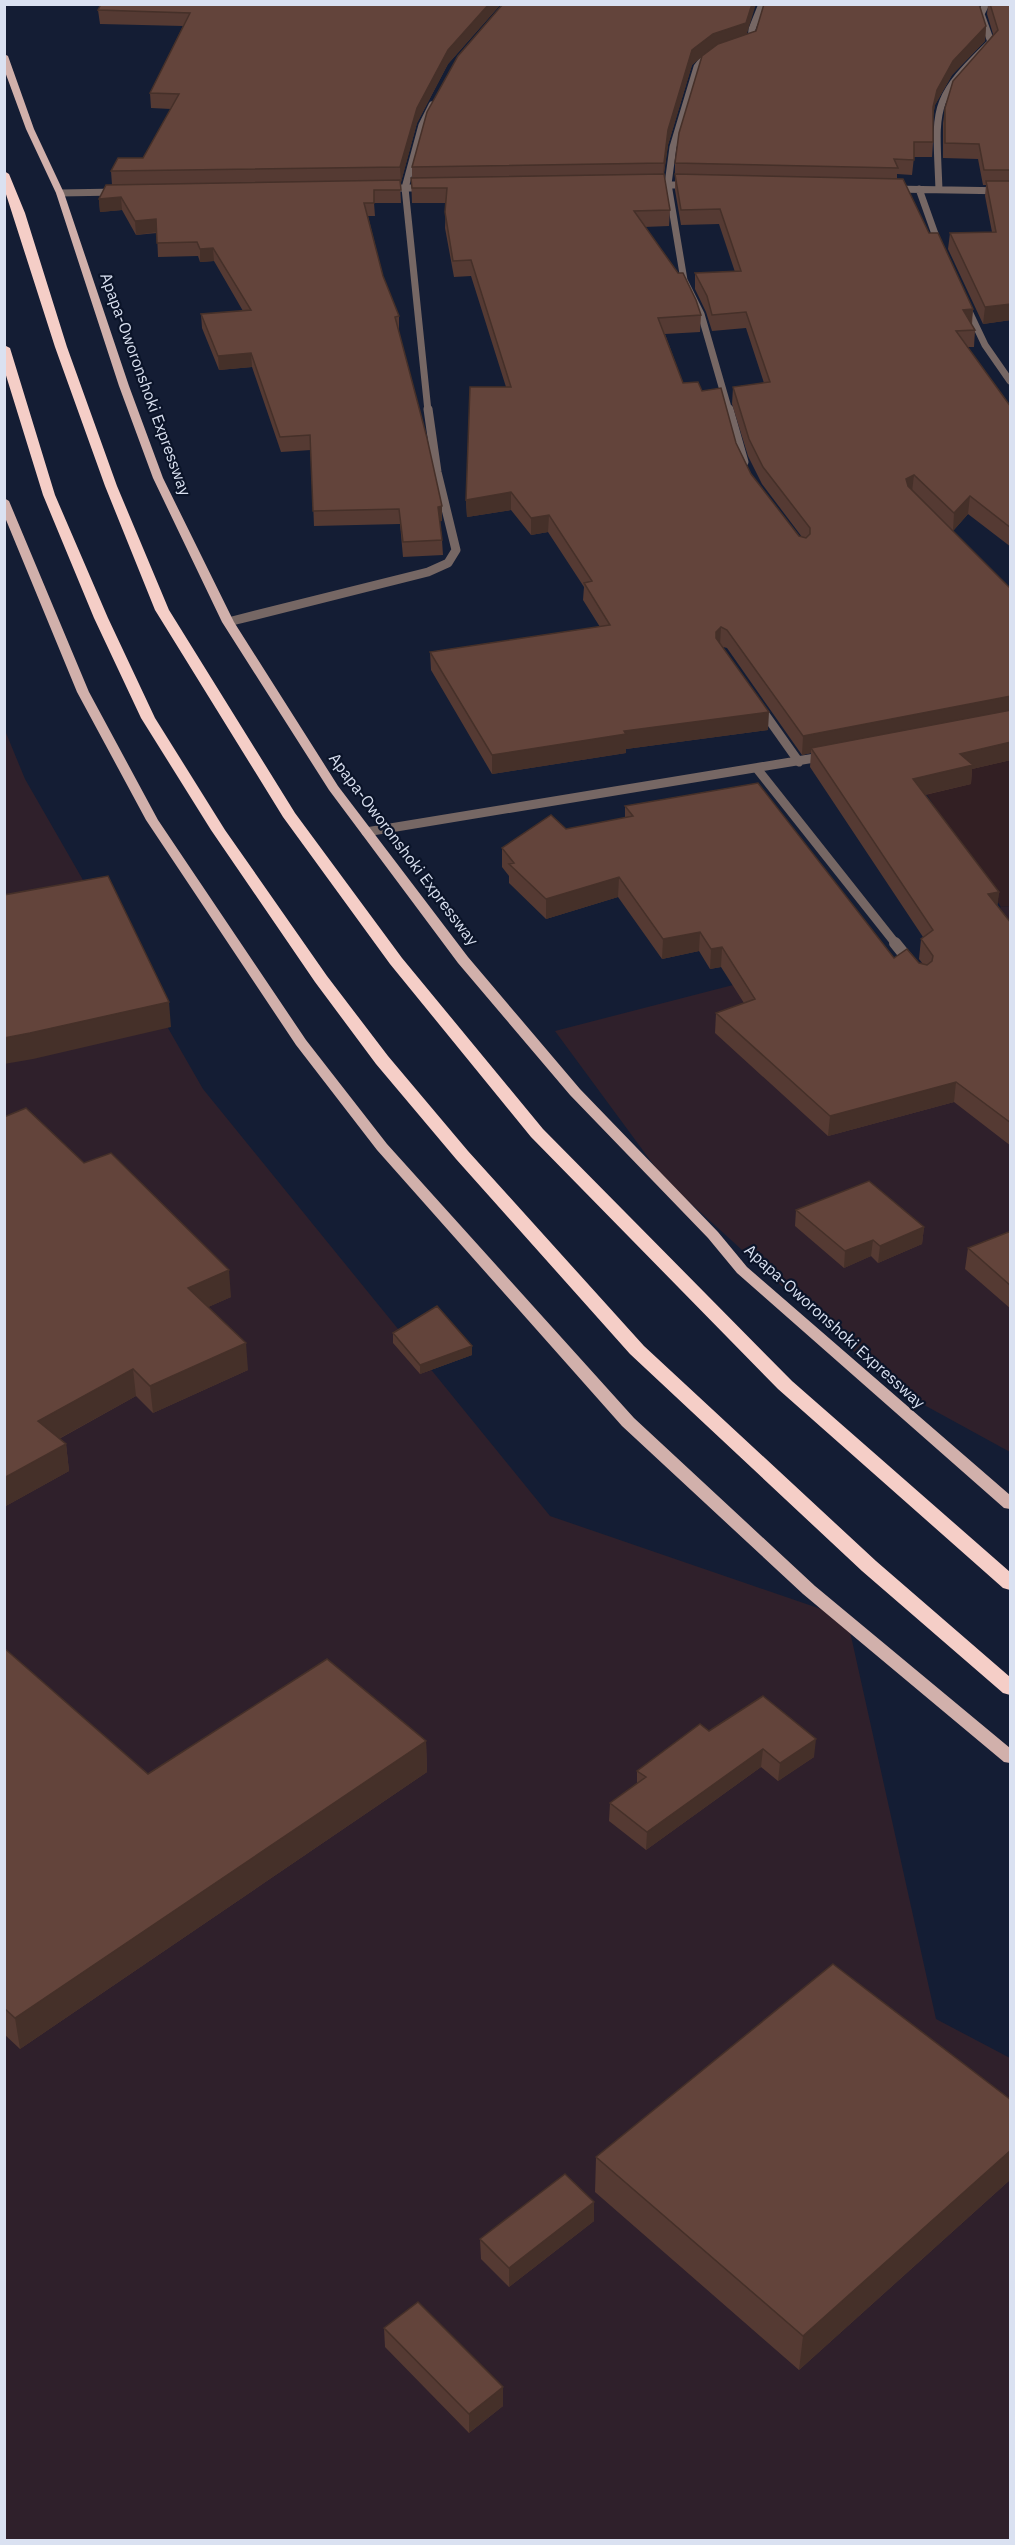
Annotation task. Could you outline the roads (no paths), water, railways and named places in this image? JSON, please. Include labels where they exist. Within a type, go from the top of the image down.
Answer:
[{"type":"highway","points":[[4,174],[20,213],[61,346],[103,464],[162,610],[295,823],[396,962],[537,1133],[785,1385],[1011,1583]]},
{"type":"highway","points":[[4,348],[49,495],[101,618],[148,718],[218,830],[327,988],[382,1060],[462,1155],[637,1350],[868,1566],[1011,1688]]},
{"type":"main road","name":"Apapa-Oworonshoki Expressway","points":[[4,56],[30,129],[60,193],[124,386],[158,478],[228,622],[286,717],[366,832],[463,960],[567,1083],[713,1234],[742,1270],[1011,1504]]},
{"type":"main road","points":[[4,501],[83,692],[153,820],[301,1042],[382,1147],[628,1422],[809,1590],[1011,1757]]},
{"type":"street","points":[[733,46],[751,41],[752,29],[762,4]]},
{"type":"street","points":[[939,190],[936,118],[941,99],[957,75],[991,42],[981,14],[986,4]]},
{"type":"street","points":[[724,49],[704,58],[697,67],[673,147],[668,184],[684,280],[700,314],[720,388],[747,468]]},
{"type":"street","points":[[228,622],[428,572],[448,563],[456,550],[437,472],[422,370],[405,188],[422,125],[437,96]]},
{"type":"street","points":[[645,185],[704,185]]},
{"type":"street","points":[[381,188],[439,188]]},
{"type":"street","points":[[886,189],[1011,191]]},
{"type":"street","points":[[920,189],[945,262]]},
{"type":"street","points":[[60,193],[131,192]]},
{"type":"street","points":[[963,299],[985,345],[1011,381]]},
{"type":"street","points":[[753,698],[799,762]]},
{"type":"street","points":[[366,832],[758,770],[834,755]]},
{"type":"street","points":[[758,770],[923,977]]}]
